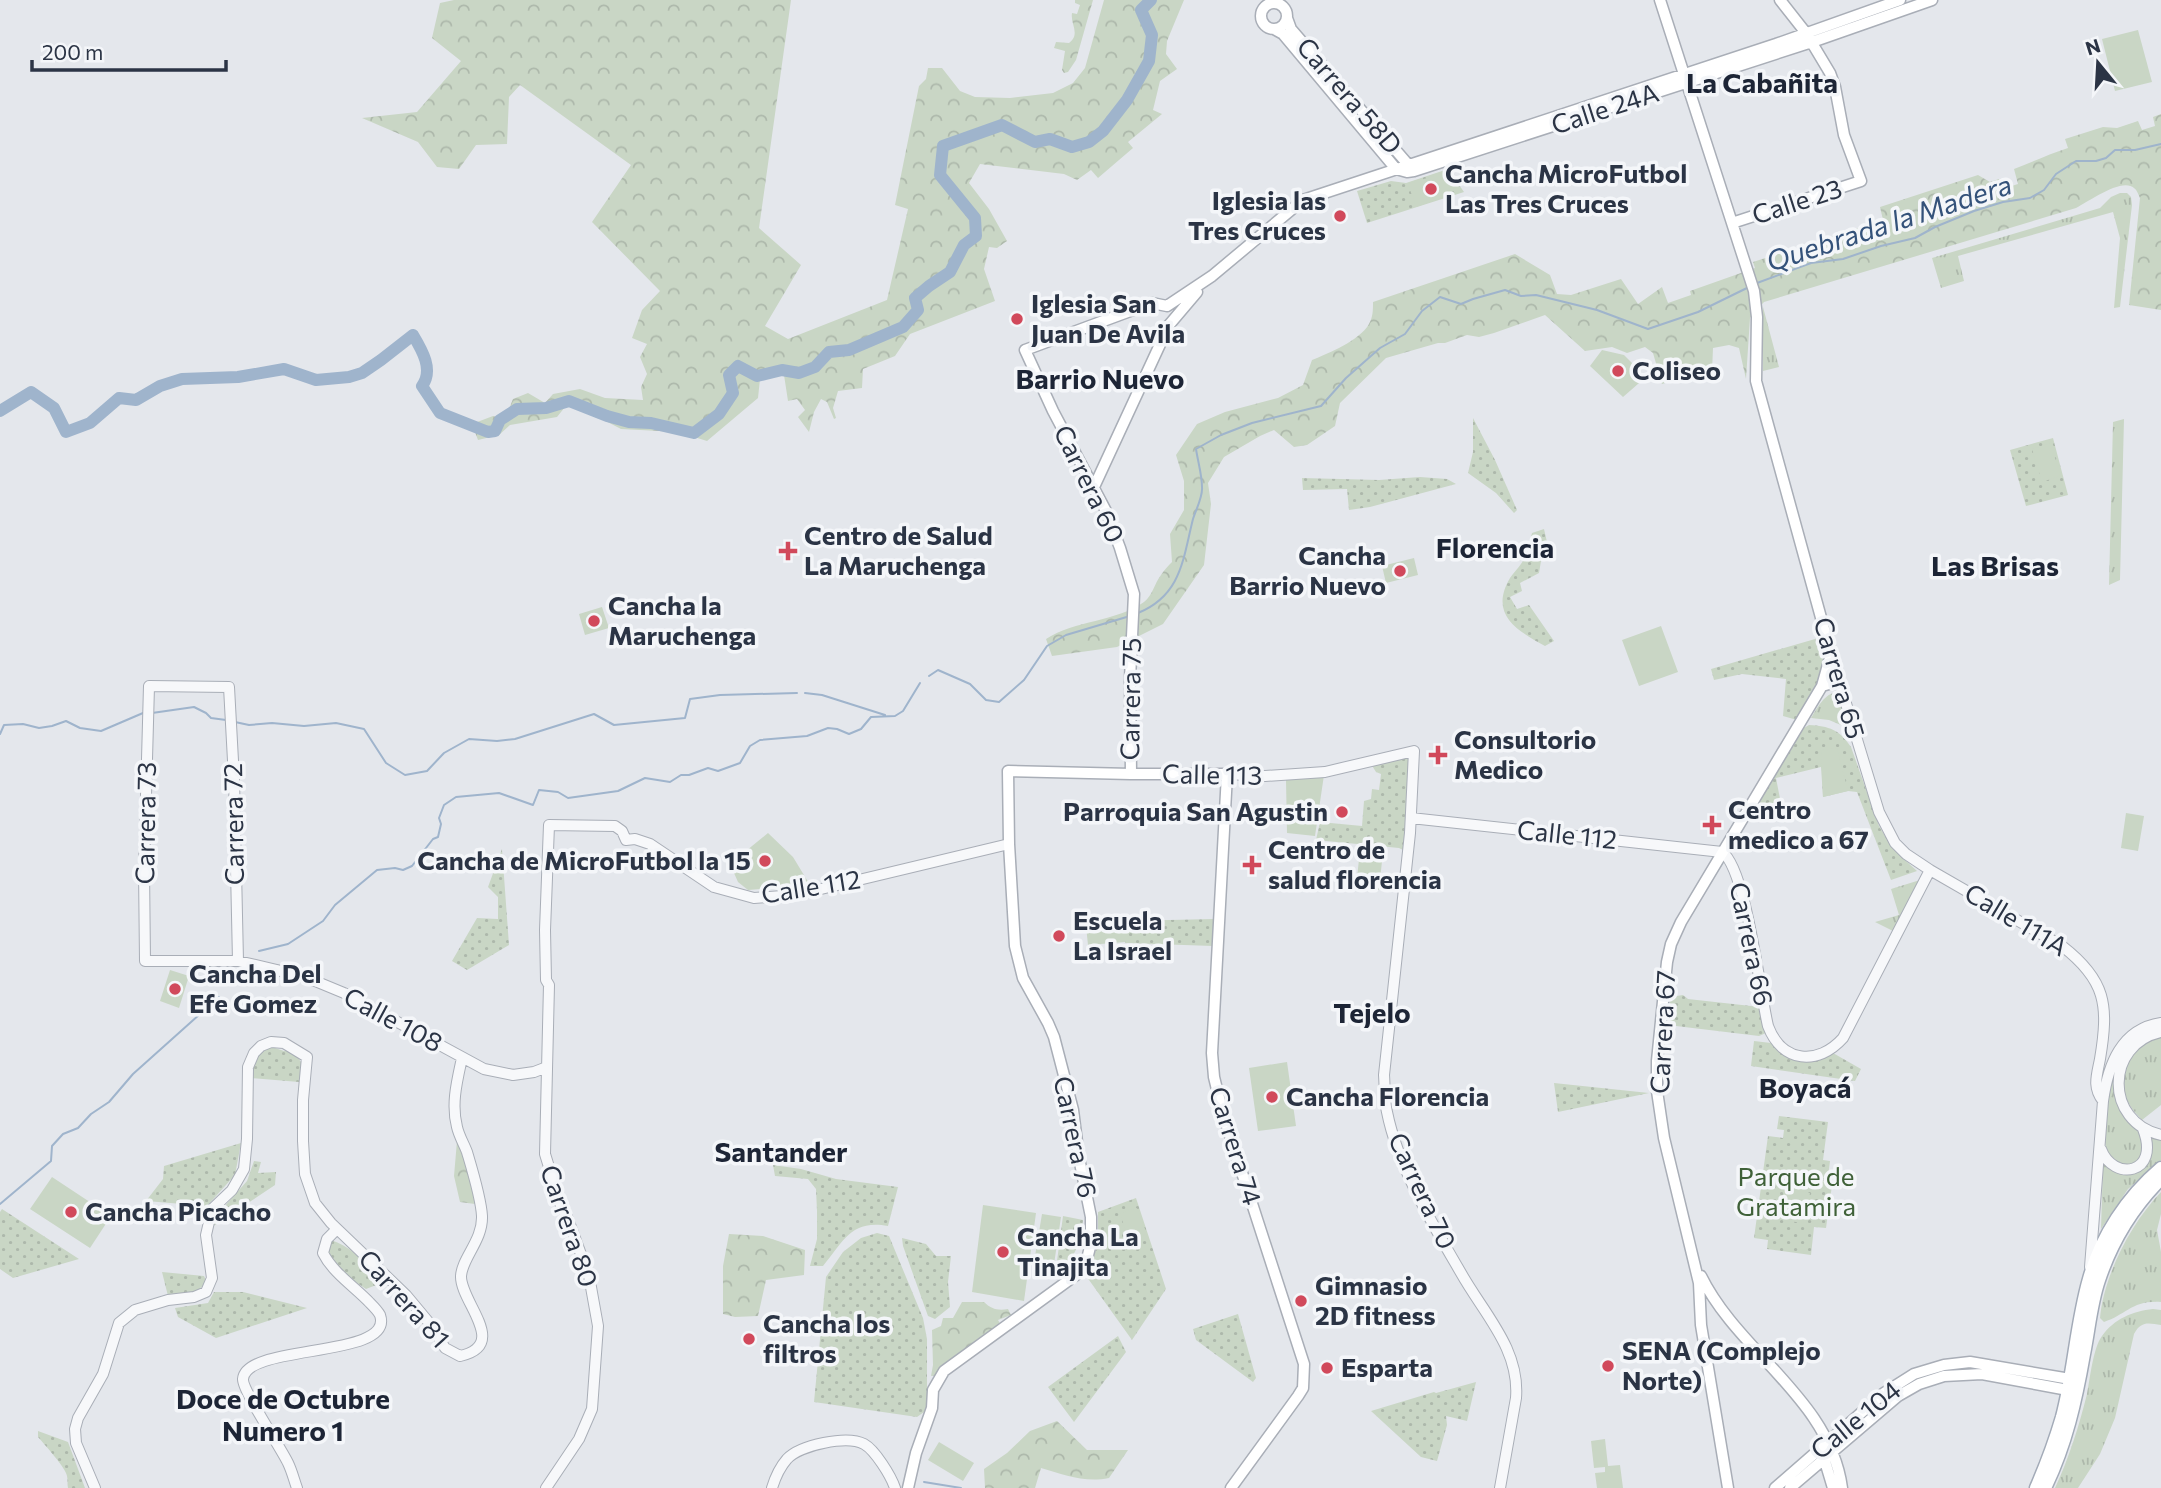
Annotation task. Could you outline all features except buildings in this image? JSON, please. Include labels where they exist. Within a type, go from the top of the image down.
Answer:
[{"type":"main road","name":"Carrera 65","points":[[1660,0],[1754,291],[1757,317],[1756,381],[1831,654]]},
{"type":"main road","points":[[1780,0],[1809,37]]},
{"type":"main road","name":"Calle 24A","points":[[1809,37],[1900,0]]},
{"type":"main road","name":"Calle 24A","points":[[1167,306],[1212,276],[1302,200],[1396,169],[1407,172],[1411,168],[1809,37],[1932,0]]},
{"type":"main road","points":[[1273,1],[1283,6],[1287,18],[1282,26],[1274,29],[1266,27],[1260,15],[1261,4],[1273,1]]},
{"type":"main road","name":"Carrera 58D","points":[[1287,18],[1291,29],[1411,168]]},
{"type":"main road","name":"Carrera 58D","points":[[1274,29],[1283,34],[1396,169]]},
{"type":"main road","name":"Calle 23","points":[[1732,223],[1861,181],[1844,135],[1832,79],[1809,37]]},
{"type":"main road","name":"Calle 24A","points":[[1094,487],[1169,325],[1212,276]]},
{"type":"main road","name":"Carrera 60","points":[[1132,623],[1134,594],[1120,548],[1094,487],[1025,350],[1152,303],[1167,306]]},
{"type":"main road","points":[[1167,306],[1171,315],[1169,325]]},
{"type":"main road","name":"Carrera 75","points":[[1130,774],[1132,623]]},
{"type":"main road","name":"Carrera 67","points":[[1728,1488],[1701,1325],[1695,1260],[1679,1208],[1657,1091],[1657,1061],[1667,962],[1671,944],[1681,922],[1723,852],[1736,842],[1822,686],[1831,654]]},
{"type":"main road","points":[[1822,686],[1832,683],[1840,685]]},
{"type":"main road","name":"Calle 113","points":[[1009,771],[1227,774]]},
{"type":"main road","name":"Carrera 76","points":[[901,1485],[932,1408],[933,1390],[944,1371],[1076,1275],[1087,1259],[1091,1243],[1091,1217],[1073,1110],[1054,1037],[1023,978],[1014,946],[1009,771]]},
{"type":"main road","name":"Carrera 74","points":[[1227,774],[1212,1053],[1214,1077],[1227,1126],[1304,1364],[1303,1388],[1231,1488]]},
{"type":"main road","points":[[2036,1488],[2057,1432],[2069,1385],[2089,1279],[2102,1245],[2135,1194],[2161,1168]]},
{"type":"main road","points":[[2045,1488],[2074,1409],[2099,1278],[2127,1220],[2161,1180]]},
{"type":"main road","points":[[1695,1260],[1719,1307],[1800,1400],[1839,1470],[1842,1488]]},
{"type":"main road","name":"Calle 104","points":[[1790,1488],[1826,1450],[1898,1383],[1913,1374],[1944,1365],[1984,1363],[2069,1385]]},
{"type":"main road","points":[[1826,1450],[1833,1488]]},
{"type":"main road","name":"Calle 104","points":[[1775,1488],[1826,1450]]},
{"type":"street","name":"Carrera 65","points":[[1831,654],[1883,823],[1900,848],[1930,870]]},
{"type":"street","name":"Carrera 72","points":[[149,686],[229,687],[232,712],[238,961]]},
{"type":"street","name":"Carrera 73","points":[[145,961],[144,869],[149,686]]},
{"type":"street","name":"Calle 113","points":[[1227,774],[1265,776],[1325,772],[1414,751]]},
{"type":"street","name":"Carrera 70","points":[[1414,751],[1411,818],[1384,1075],[1386,1109],[1400,1154],[1421,1198],[1461,1274],[1504,1341],[1514,1367],[1516,1398],[1500,1488]]},
{"type":"street","name":"Calle 112","points":[[1411,818],[1723,852]]},
{"type":"street","name":"Calle 112","points":[[549,825],[615,826],[622,831],[626,840],[635,839],[650,844],[714,887],[754,898],[796,895],[1009,844]]},
{"type":"street","name":"Carrera 80","points":[[546,1488],[579,1439],[592,1409],[598,1326],[589,1276],[561,1206],[545,1154],[549,985],[546,980],[545,930],[549,825]]},
{"type":"street","name":"Carrera 66","points":[[1723,852],[1732,862],[1739,883],[1766,1019],[1774,1040],[1787,1052],[1800,1057],[1812,1056],[1833,1048],[1846,1033],[1930,870]]},
{"type":"street","name":"Calle 111A","points":[[1930,870],[2062,946],[2085,966],[2098,985],[2103,1003],[2102,1043],[2095,1085],[2103,1101]]},
{"type":"street","name":"Calle 108","points":[[145,961],[238,961],[277,970],[332,988],[484,1069],[513,1075],[547,1067]]},
{"type":"street","name":"Calle 111A","points":[[2089,1279],[2103,1101],[2110,1069],[2122,1045],[2142,1029],[2161,1023]]},
{"type":"street","points":[[2161,1032],[2147,1036],[2132,1048],[2125,1058],[2118,1088],[2127,1115],[2143,1129],[2161,1135]]},
{"type":"street","name":"Carrera 81","points":[[95,1488],[76,1443],[75,1429],[78,1418],[103,1374],[119,1322],[135,1310],[206,1292],[212,1278],[206,1235],[212,1209],[232,1190],[244,1169],[248,1067],[254,1053],[271,1042],[284,1043],[307,1057],[303,1100],[305,1174],[315,1203],[337,1229],[406,1295],[445,1348],[460,1356],[469,1354],[477,1346],[483,1331],[462,1287],[461,1274],[481,1229],[482,1213],[468,1156],[457,1127],[454,1096],[462,1058]]},
{"type":"street","points":[[2100,1145],[2103,1154],[2113,1165],[2124,1169],[2135,1168],[2143,1164],[2149,1153],[2149,1144],[2143,1129]]},
{"type":"street","points":[[297,1488],[289,1464],[246,1393],[243,1379],[246,1371],[258,1362],[370,1338],[378,1331],[380,1313],[329,1265],[323,1253],[327,1239],[337,1229]]},
{"type":"street","points":[[772,1488],[788,1459],[795,1453],[834,1441],[850,1440],[864,1444],[873,1451],[901,1485]]},
{"type":"green space","points":[[454,0],[791,0],[759,228],[801,265],[765,326],[788,339],[887,300],[908,209],[895,205],[919,86],[926,79],[928,68],[942,68],[960,91],[975,97],[1010,98],[1053,93],[1073,83],[1085,68],[1104,0],[1184,0],[1167,41],[1166,54],[1177,69],[1160,81],[1153,110],[1162,114],[1128,142],[1133,148],[1098,178],[1091,170],[1077,180],[1064,174],[980,164],[969,183],[989,209],[1007,241],[997,248],[989,247],[984,269],[995,301],[910,334],[895,356],[863,369],[862,388],[838,391],[833,408],[836,418],[834,419],[827,402],[821,399],[814,412],[809,432],[798,417],[805,410],[797,399],[788,401],[784,375],[760,379],[758,398],[707,441],[678,432],[621,429],[569,402],[557,417],[510,425],[499,435],[478,440],[472,424],[493,416],[505,419],[513,399],[528,393],[545,403],[553,394],[580,389],[605,398],[643,400],[641,387],[647,374],[640,357],[647,344],[632,338],[642,310],[660,291],[592,222],[631,165],[520,85],[509,97],[507,144],[476,145],[459,169],[437,167],[418,142],[362,118],[417,112],[461,61],[432,38],[440,3]]},
{"type":"green space","points":[[1075,0],[1093,0],[1076,60],[1068,72],[1064,73],[1062,70],[1065,51],[1054,48],[1056,42],[1069,43],[1074,36],[1072,13],[1077,14],[1080,5],[1075,3]]},
{"type":"green space","points":[[2138,30],[2152,82],[2115,91],[2102,39]]},
{"type":"green space","points":[[2161,114],[2161,310],[2129,305],[2140,198],[2137,191],[2129,185],[2114,188],[2076,208],[1764,302],[1750,318],[1746,379],[1739,348],[1729,345],[1713,348],[1712,372],[1662,384],[1653,353],[1645,347],[1627,353],[1612,347],[1585,351],[1545,315],[1494,333],[1479,337],[1467,335],[1386,358],[1340,403],[1335,426],[1307,445],[1294,447],[1274,430],[1224,457],[1208,483],[1211,504],[1204,565],[1163,624],[1117,647],[1052,656],[1046,639],[1070,628],[1133,609],[1149,596],[1162,573],[1172,562],[1170,534],[1184,510],[1184,481],[1176,455],[1197,424],[1225,412],[1278,398],[1303,385],[1312,360],[1343,346],[1364,330],[1371,319],[1373,302],[1515,254],[1550,275],[1557,294],[1571,295],[1621,279],[1638,304],[1662,287],[1668,303],[1691,295],[1690,291],[1755,268],[1753,262],[1883,220],[1880,207],[1978,175],[1990,182],[1999,179],[2002,189],[2018,184],[2014,169],[2068,148],[2065,139],[2103,127],[2117,128],[2138,121],[2142,130],[2155,126],[2153,117]]},
{"type":"green space","points":[[1448,169],[1464,192],[1367,223],[1357,191],[1391,181],[1406,183]]},
{"type":"green space","name":"Cancha MicroFutbol Las Tres Cruces","points":[[1446,172],[1453,194],[1416,207],[1408,184]]},
{"type":"green space","points":[[2127,193],[2131,197],[2132,205],[2120,307],[2114,308],[2120,238],[2113,212],[1958,256],[1964,281],[1941,288],[1932,258],[2100,208],[2111,197]]},
{"type":"green space","points":[[1763,307],[1779,367],[1763,371]]},
{"type":"green space","name":"Coliseo","points":[[1602,350],[1624,355],[1646,377],[1623,397],[1590,366]]},
{"type":"green space","points":[[1473,418],[1517,510],[1514,513],[1496,493],[1468,473],[1473,452]]},
{"type":"green space","points":[[2124,419],[2120,580],[2109,585],[2113,422]]},
{"type":"green space","points":[[2053,438],[2068,495],[2026,506],[2010,450]]},
{"type":"green space","points":[[2051,443],[2060,476],[2042,482],[2032,449]]},
{"type":"green space","points":[[1420,477],[1447,479],[1456,484],[1349,510],[1347,489],[1303,490],[1302,478],[1379,480]]},
{"type":"green space","points":[[1544,529],[1547,542],[1537,553],[1541,561],[1539,573],[1520,583],[1522,591],[1510,597],[1517,609],[1529,605],[1554,641],[1545,646],[1516,627],[1504,611],[1503,602],[1504,591],[1527,553],[1532,533]]},
{"type":"green space","name":"Cancha Barrio Nuevo","points":[[1414,558],[1418,575],[1386,583],[1382,566]]},
{"type":"green space","name":"Cancha la Maruchenga","points":[[602,607],[609,628],[585,635],[579,614]]},
{"type":"green space","points":[[1661,626],[1678,672],[1639,686],[1622,640]]},
{"type":"green space","points":[[1822,637],[1822,670],[1797,720],[1783,716],[1786,679],[1742,674],[1714,680],[1711,669]]},
{"type":"green space","points":[[1837,692],[1848,728],[1829,720],[1811,718],[1825,698]]},
{"type":"green space","points":[[1809,725],[1833,730],[1847,741],[1879,826],[1893,849],[1917,871],[1891,880],[1857,792],[1848,791],[1823,797],[1821,767],[1776,778],[1782,809],[1749,818],[1804,728]]},
{"type":"green space","points":[[1837,748],[1848,791],[1823,797],[1821,750]]},
{"type":"green space","points":[[1406,757],[1410,761],[1410,773],[1403,850],[1316,840],[1320,822],[1362,826],[1364,801],[1371,799],[1372,789],[1379,790],[1381,774],[1376,772],[1371,764]]},
{"type":"green space","points":[[1324,775],[1315,836],[1287,833],[1286,780]]},
{"type":"green space","points":[[2126,813],[2144,816],[2138,851],[2121,848]]},
{"type":"green space","name":"Cancha de MicroFutbol la 15","points":[[768,833],[793,857],[810,885],[748,890],[738,882],[730,864]]},
{"type":"green space","points":[[502,849],[509,945],[467,970],[452,961],[477,918],[498,919],[498,897],[488,887]]},
{"type":"green space","points":[[1359,859],[1382,861],[1379,890],[1356,888]]},
{"type":"green space","points":[[1920,880],[1895,932],[1875,922],[1899,915],[1891,889]]},
{"type":"green space","points":[[1213,919],[1213,946],[1125,943],[1125,921]]},
{"type":"green space","points":[[1125,925],[1125,942],[1088,945],[1086,926]]},
{"type":"green space","name":"Cancha Del Efe Gomez","points":[[170,970],[189,976],[179,1008],[160,1001]]},
{"type":"green space","points":[[1683,995],[1688,999],[1760,1007],[1766,1033],[1759,1036],[1676,1026],[1669,1019],[1670,997]]},
{"type":"green space","points":[[2161,1035],[2161,1105],[2142,1120],[2124,1094],[2122,1076],[2129,1057],[2137,1048]]},
{"type":"green space","points":[[1754,1041],[1771,1043],[1784,1055],[1800,1060],[1816,1060],[1833,1053],[1861,1069],[1855,1081],[1751,1066]]},
{"type":"green space","points":[[269,1046],[284,1051],[292,1049],[303,1065],[299,1082],[251,1078],[254,1059]]},
{"type":"green space","name":"Cancha Florencia","points":[[1287,1062],[1296,1126],[1258,1131],[1249,1068]]},
{"type":"green space","points":[[2116,1064],[2116,1101],[2132,1126],[2140,1133],[2146,1155],[2129,1165],[2117,1163],[2105,1144],[2105,1116]]},
{"type":"green space","points":[[1554,1083],[1649,1093],[1558,1112]]},
{"type":"green space","name":"Parque de Gratamira","points":[[1779,1116],[1828,1122],[1823,1160],[1830,1161],[1828,1177],[1833,1178],[1826,1228],[1814,1227],[1811,1255],[1767,1249],[1768,1240],[1754,1238],[1768,1136],[1783,1138],[1784,1130],[1777,1129]]},
{"type":"green space","points":[[2150,1138],[2161,1139],[2161,1160],[2128,1189],[2101,1229],[2103,1164],[2122,1173],[2141,1165],[2151,1153]]},
{"type":"green space","points":[[457,1141],[465,1156],[475,1204],[460,1202],[454,1176]]},
{"type":"green space","points":[[241,1143],[235,1175],[207,1206],[146,1201],[163,1179],[164,1166]]},
{"type":"green space","points":[[254,1161],[261,1162],[258,1173],[276,1172],[275,1185],[212,1227],[216,1216],[247,1181]]},
{"type":"green space","points":[[773,1165],[801,1169],[836,1179],[898,1187],[888,1226],[875,1225],[856,1229],[823,1266],[810,1266],[817,1239],[816,1189],[808,1179],[775,1176]]},
{"type":"green space","name":"Cancha Picacho","points":[[52,1177],[111,1216],[90,1248],[30,1209]]},
{"type":"green space","points":[[1791,1190],[1810,1193],[1805,1223],[1787,1221]]},
{"type":"green space","points":[[2161,1192],[2161,1214],[2157,1230],[2161,1252],[2161,1302],[2143,1303],[2104,1322],[2100,1318],[2113,1267],[2139,1219]]},
{"type":"green space","points":[[1136,1198],[1166,1289],[1132,1340],[1084,1273],[1098,1246],[1098,1212]]},
{"type":"green space","name":"Cancha La Tinajita","points":[[983,1205],[1036,1213],[1024,1301],[972,1292]]},
{"type":"green space","points":[[1137,1208],[1147,1234],[1129,1240],[1120,1214]]},
{"type":"green space","points":[[2,1209],[79,1259],[13,1278],[0,1269]]},
{"type":"green space","points":[[1042,1214],[1061,1217],[1053,1271],[1033,1268]]},
{"type":"green space","points":[[1063,1216],[1083,1220],[1081,1239],[1069,1264],[1057,1261]]},
{"type":"green space","points":[[877,1233],[889,1236],[923,1318],[927,1339],[927,1410],[917,1417],[814,1402],[826,1277],[843,1252],[861,1238]]},
{"type":"green space","points":[[729,1234],[763,1236],[805,1250],[804,1275],[766,1280],[758,1316],[735,1317],[723,1314],[723,1266]]},
{"type":"green space","points":[[902,1238],[926,1244],[936,1256],[951,1256],[948,1282],[950,1307],[935,1319],[928,1316]]},
{"type":"green space","points":[[331,1240],[353,1252],[384,1282],[366,1289],[351,1279],[327,1257]]},
{"type":"green space","points":[[162,1272],[204,1276],[207,1282],[196,1292],[168,1296]]},
{"type":"green space","points":[[214,1292],[243,1292],[307,1308],[216,1338],[178,1317],[175,1308],[208,1303]]},
{"type":"green space","points":[[962,1302],[984,1302],[995,1309],[1008,1309],[1011,1315],[998,1320],[1001,1325],[940,1375],[931,1376],[932,1330],[941,1326],[943,1318],[953,1318]]},
{"type":"green space","points":[[2161,1310],[2161,1325],[2145,1324],[2134,1334],[2115,1418],[2100,1454],[2078,1488],[2055,1488],[2077,1430],[2099,1341],[2118,1321],[2131,1314]]},
{"type":"green space","points":[[1238,1314],[1256,1378],[1253,1382],[1196,1340],[1193,1329]]},
{"type":"green space","points":[[1118,1336],[1126,1352],[1074,1422],[1048,1387]]},
{"type":"green space","points":[[1476,1382],[1467,1421],[1446,1416],[1447,1425],[1437,1461],[1421,1457],[1371,1411],[1434,1392]]},
{"type":"green space","points":[[1057,1421],[1087,1450],[1128,1450],[1109,1478],[1083,1479],[1041,1468],[1035,1488],[985,1488],[984,1469],[1007,1453],[1030,1431]]},
{"type":"green space","points":[[38,1431],[68,1442],[85,1488],[68,1488],[66,1472],[38,1437]]},
{"type":"green space","points":[[1605,1439],[1608,1466],[1620,1465],[1623,1488],[1597,1488],[1595,1473],[1605,1472],[1605,1467],[1594,1468],[1591,1441]]},
{"type":"green space","points":[[939,1442],[974,1463],[963,1481],[928,1460]]},
{"type":"waterway","points":[[0,411],[31,392],[54,408],[66,432],[90,423],[119,398],[136,400],[160,386],[182,379],[238,377],[284,369],[316,380],[349,377],[362,373],[413,335],[427,367],[422,386],[440,413],[488,432],[495,431],[500,420],[517,409],[546,408],[569,401],[629,422],[651,423],[694,433],[719,414],[733,393],[729,375],[738,366],[757,376],[782,370],[799,373],[815,367],[829,352],[849,350],[903,327],[918,310],[915,298],[950,272],[964,245],[976,236],[975,218],[940,175],[943,146],[1002,125],[1035,142],[1050,139],[1072,147],[1089,142],[1103,131],[1127,100],[1149,61],[1152,35],[1141,10],[1151,0]]},
{"type":"waterway","name":"Quebrada la Madera","points":[[1757,283],[1811,263],[1843,259],[1915,238],[1974,211],[2003,202],[2030,198],[2044,190],[2056,174],[2076,161],[2096,161],[2106,158],[2115,150],[2135,150],[2161,144]]},
{"type":"waterway","name":"Quebrada la Madera","points":[[1138,613],[1164,596],[1172,586],[1183,561],[1202,491],[1196,449],[1221,435],[1252,423],[1321,406],[1346,378],[1380,348],[1405,334],[1422,311],[1440,297],[1461,304],[1505,290],[1521,296],[1536,295],[1597,310],[1648,329],[1698,312],[1749,287]]},
{"type":"waterway","name":"Quebrada la Madera","points":[[929,676],[938,670],[970,684],[986,700],[999,702],[1024,680],[1047,646],[1066,635],[1130,616]]},
{"type":"waterway","name":"Quebrada la Madera","points":[[259,951],[288,944],[323,921],[335,905],[377,870],[403,870],[412,866],[433,839],[438,837],[441,824],[439,818],[444,805],[456,797],[499,793],[533,805],[539,790],[558,792],[568,798],[618,791],[645,778],[670,782],[681,775],[708,768],[718,771],[740,763],[750,746],[760,740],[807,736],[828,728],[849,734],[861,729],[871,717],[895,716],[903,711],[920,683]]},
{"type":"waterway","points":[[235,722],[249,725],[272,723],[304,726],[336,723],[364,729],[386,763],[405,775],[427,771],[444,753],[469,739],[515,739],[594,714],[614,725],[685,718],[690,699],[720,695],[797,693]]},
{"type":"waterway","points":[[805,693],[822,695],[885,715]]},
{"type":"waterway","points":[[152,713],[194,707],[211,718],[226,720]]},
{"type":"waterway","points":[[0,734],[4,725],[23,724],[39,728],[66,721],[80,728],[101,731],[143,713]]},
{"type":"waterway","name":"Quebrada la Madera","points":[[0,1204],[51,1161],[52,1146],[63,1134],[78,1128],[91,1114],[109,1102],[133,1074],[219,997]]},
{"type":"waterway","points":[[924,1482],[961,1488]]},
{"type":"place","name":"Cancha MicroFutbol Las Tres Cruces","points":[[1431,189]]},
{"type":"place","name":"Iglesia las Tres Cruces","points":[[1340,216]]},
{"type":"place","name":"Iglesia San Juan De Avila","points":[[1017,319]]},
{"type":"place","name":"Coliseo","points":[[1618,371]]},
{"type":"place","name":"Centro de Salud La Maruchenga","points":[[788,551]]},
{"type":"place","name":"Cancha Barrio Nuevo","points":[[1400,571]]},
{"type":"place","name":"Cancha la Maruchenga","points":[[594,621]]},
{"type":"place","name":"Consultorio Medico","points":[[1438,755]]},
{"type":"place","name":"Parroquia San Agustin","points":[[1342,812]]},
{"type":"place","name":"Centro medico a 67","points":[[1712,825]]},
{"type":"place","name":"Cancha de MicroFutbol la 15","points":[[765,861]]},
{"type":"place","name":"Centro de salud florencia","points":[[1252,865]]},
{"type":"place","name":"Escuela La Israel","points":[[1059,936]]},
{"type":"place","name":"Cancha Del Efe Gomez","points":[[175,989]]},
{"type":"place","name":"Cancha Florencia","points":[[1272,1097]]},
{"type":"place","name":"Cancha Picacho","points":[[71,1212]]},
{"type":"place","name":"Cancha La Tinajita","points":[[1003,1252]]},
{"type":"place","name":"Gimnasio 2D fitness","points":[[1301,1301]]},
{"type":"place","name":"Cancha los filtros","points":[[749,1339]]},
{"type":"place","name":"SENA (Complejo Norte)","points":[[1608,1366]]},
{"type":"place","name":"Esparta","points":[[1327,1368]]},
{"type":"district","name":"La Cabañita","points":[[1762,83]]},
{"type":"district","name":"Barrio Nuevo","points":[[1100,379]]},
{"type":"district","name":"Florencia","points":[[1495,548]]},
{"type":"district","name":"Las Brisas","points":[[1995,566]]},
{"type":"district","name":"Tejelo","points":[[1372,1013]]},
{"type":"district","name":"Boyacá","points":[[1805,1088]]},
{"type":"district","name":"Santander","points":[[781,1152]]},
{"type":"district","name":"Doce de Octubre Numero 1","points":[[283,1415]]}]
